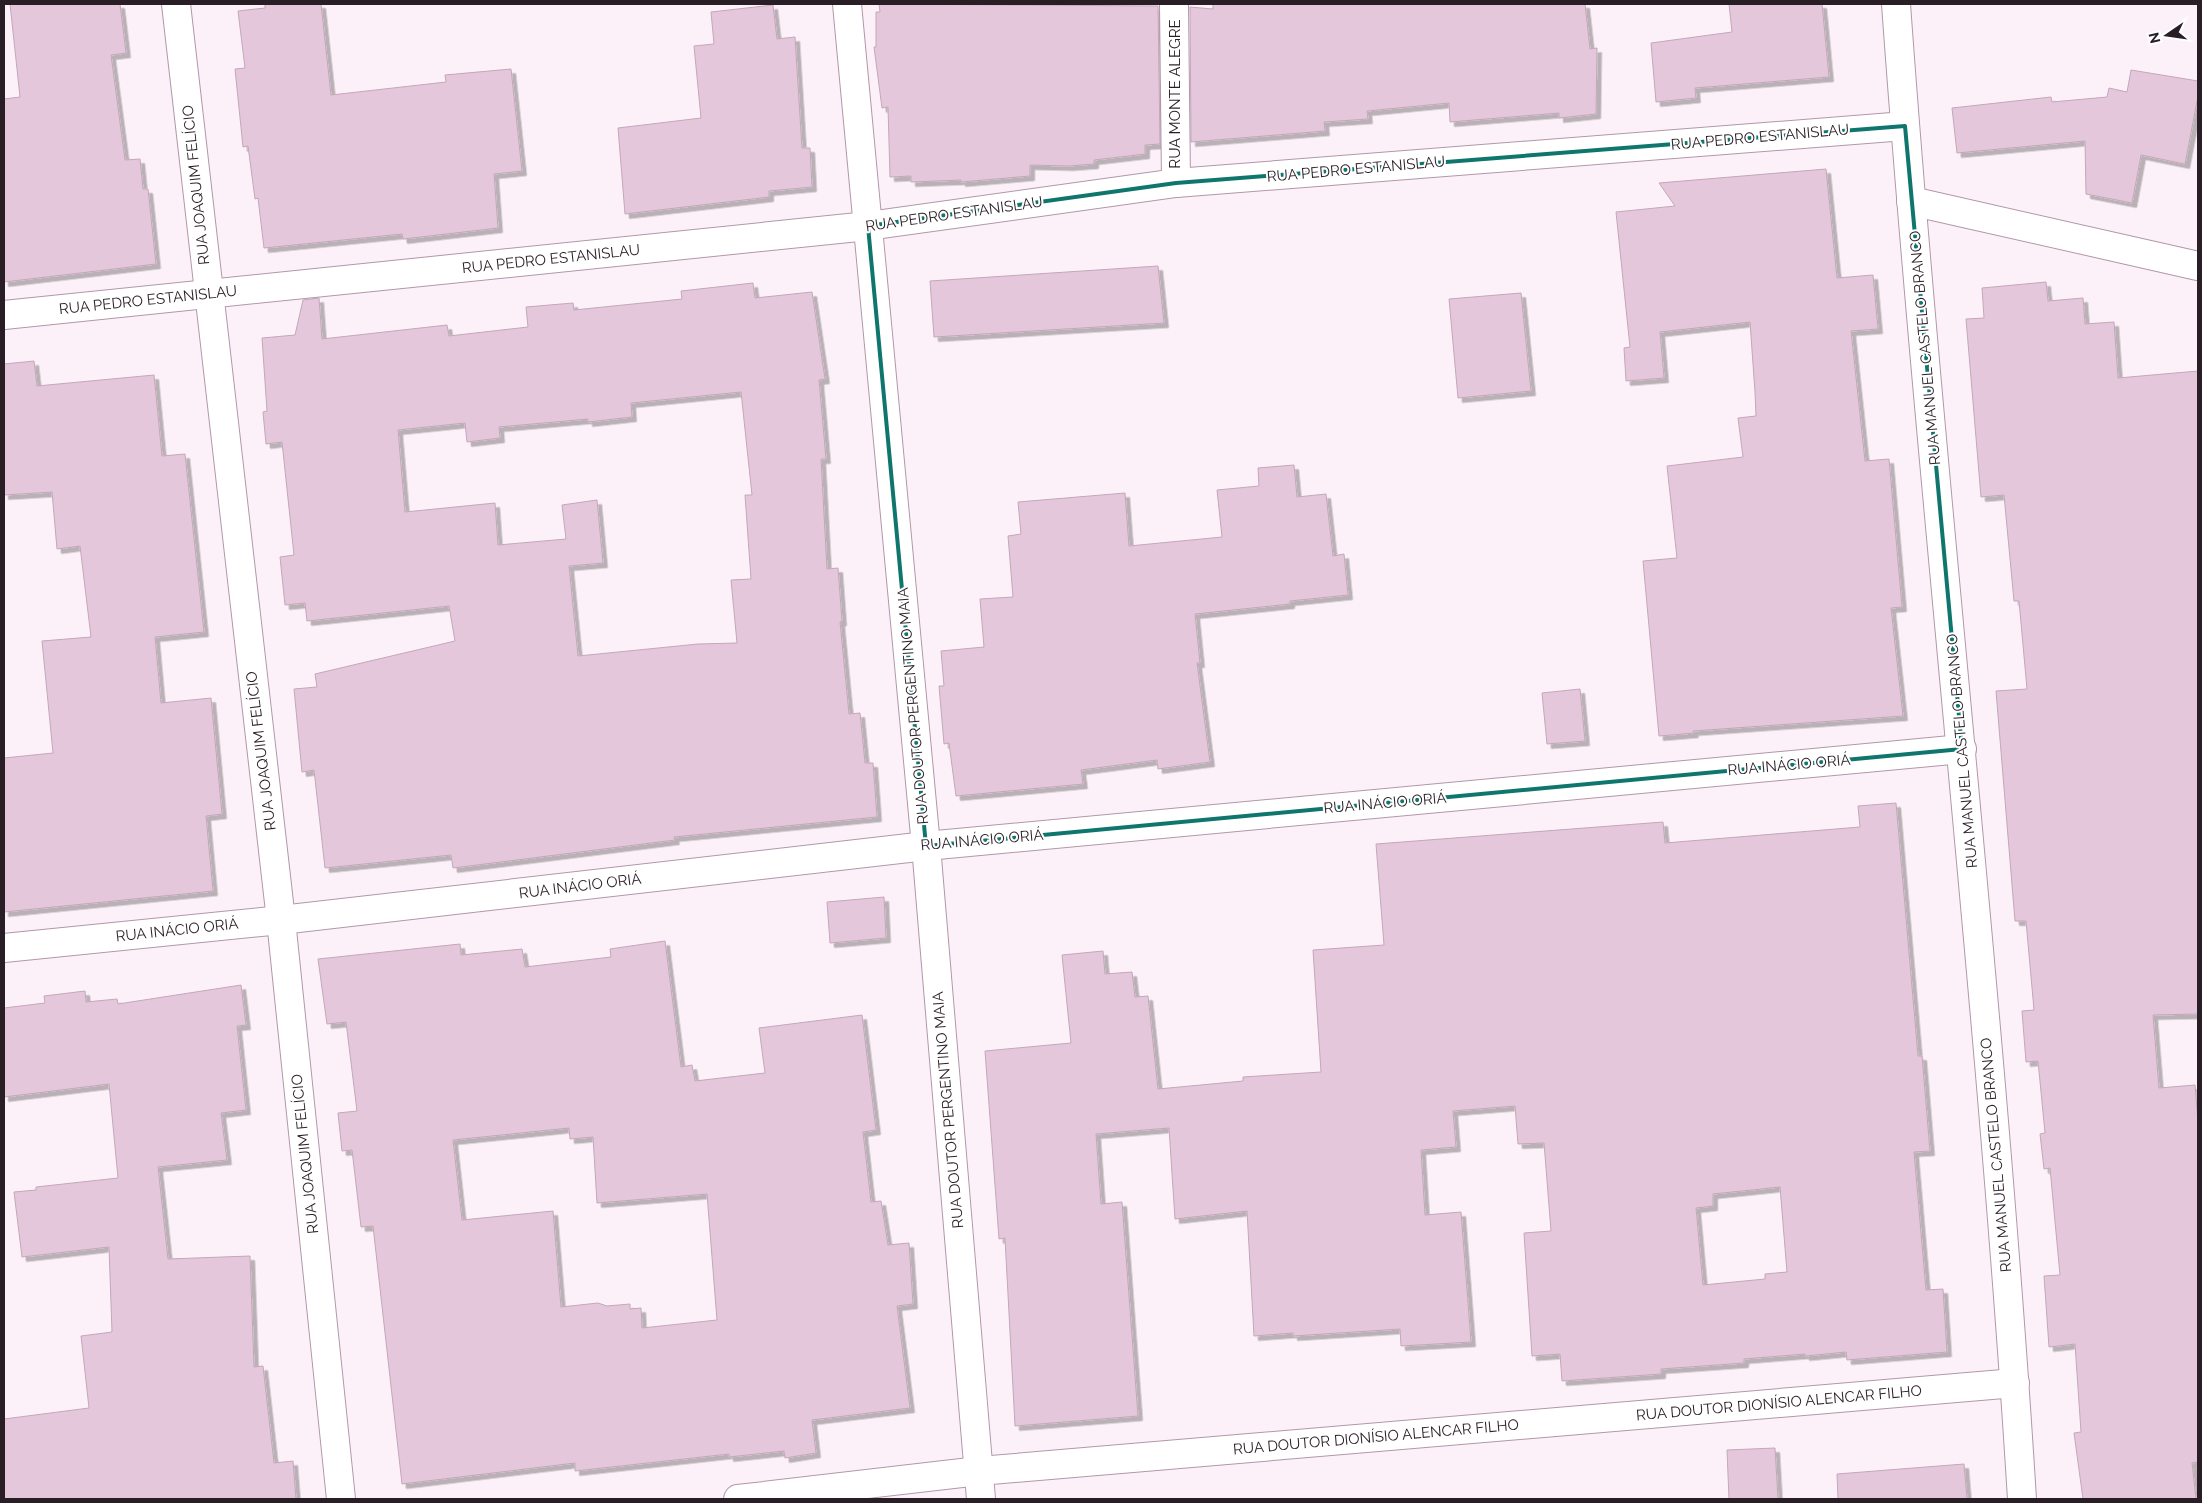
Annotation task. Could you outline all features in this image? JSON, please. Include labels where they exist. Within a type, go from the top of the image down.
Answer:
[{"type":"street","name":"RUA JOAQUIM FELÍCIO","points":[[176,4],[281,920],[341,1499]]},
{"type":"street","name":"RUA DOUTOR PERGENTINO MAIA","points":[[846,4],[926,846],[981,1499]]},
{"type":"street","name":"RUA MONTE ALEGRE","points":[[1174,4],[1176,184]]},
{"type":"street","name":"RUA MANUEL CASTELO BRANCO","points":[[1896,4],[1911,200],[1962,749],[2015,1383],[2022,1499]]},
{"type":"street","name":"RUA PEDRO ESTANISLAU","points":[[4,316],[868,226],[1176,184],[1905,126]]},
{"type":"street","points":[[1911,200],[2198,266]]},
{"type":"street","name":"RUA INÁCIO ORIÁ","points":[[4,948],[281,920],[926,846],[1962,749]]},
{"type":"street","name":"RUA DOUTOR DIONÍSIO ALENCAR FILHO","points":[[738,1499],[979,1471],[2015,1383]]},
{"type":"highlighted area","points":[[1905,126],[1962,749],[926,846],[868,226],[1176,183]]},
{"type":"building","points":[[10,4],[120,4],[126,53],[111,55],[125,160],[140,159],[143,189],[148,189],[156,264],[4,282],[4,99],[20,97]]},
{"type":"building","points":[[265,4],[321,4],[331,95],[446,82],[445,75],[511,69],[522,171],[494,174],[498,228],[403,239],[402,234],[264,248],[258,198],[255,199],[248,146],[243,147],[235,69],[245,68],[238,11],[265,8]]},
{"type":"building","points":[[879,4],[1158,6],[1160,144],[1145,145],[1145,154],[1094,160],[1094,164],[1069,166],[1030,165],[1030,176],[961,182],[961,180],[911,182],[911,176],[890,177],[888,107],[882,108],[874,47],[876,47],[876,12],[880,12]]},
{"type":"building","points":[[1213,4],[1585,4],[1590,49],[1597,48],[1596,114],[1559,118],[1559,113],[1450,122],[1449,103],[1367,111],[1368,119],[1324,122],[1325,131],[1191,142],[1190,7],[1213,9]]},
{"type":"building","points":[[1729,4],[1822,4],[1829,77],[1695,88],[1696,98],[1656,102],[1651,43],[1732,32]]},
{"type":"building","points":[[773,5],[777,39],[795,37],[802,148],[810,148],[812,187],[769,191],[769,197],[625,214],[618,128],[701,118],[694,46],[714,44],[711,12]]},
{"type":"building","points":[[2131,70],[2198,81],[2198,96],[2185,164],[2141,155],[2132,203],[2086,194],[2085,141],[1957,153],[1952,108],[2051,97],[2052,102],[2107,97],[2109,88],[2127,92]]},
{"type":"building","points":[[1826,169],[1837,278],[1873,275],[1878,329],[1851,331],[1865,461],[1889,459],[1902,607],[1891,608],[1903,716],[1693,731],[1694,733],[1659,736],[1643,561],[1677,558],[1667,466],[1743,457],[1738,418],[1756,416],[1750,322],[1660,332],[1664,378],[1626,381],[1624,348],[1630,347],[1616,212],[1675,206],[1659,183]]},
{"type":"building","points":[[1158,266],[1164,323],[934,337],[930,281]]},
{"type":"building","points":[[2046,282],[2048,301],[2083,298],[2085,324],[2114,322],[2118,378],[2198,371],[2198,1014],[2153,1015],[2159,1088],[2195,1085],[2198,1121],[2198,1462],[2192,1463],[2196,1499],[2083,1499],[2074,1433],[2081,1432],[2075,1344],[2049,1347],[2044,1276],[2060,1275],[2050,1168],[2044,1169],[2040,1134],[2045,1133],[2038,1061],[2026,1062],[2022,1011],[2034,1010],[2026,921],[2015,921],[1996,691],[2027,689],[2019,601],[2014,601],[2004,495],[1981,497],[1966,319],[1984,318],[1982,288]]},
{"type":"building","points":[[753,283],[755,298],[812,292],[825,379],[819,380],[826,459],[821,459],[827,569],[838,568],[842,621],[840,622],[849,714],[860,713],[865,763],[873,763],[877,817],[674,837],[675,840],[453,868],[451,855],[325,868],[314,770],[302,772],[294,689],[317,687],[315,674],[455,641],[449,606],[307,621],[305,603],[285,605],[280,557],[294,555],[282,442],[266,444],[263,412],[267,411],[262,338],[295,335],[303,300],[319,298],[322,339],[447,325],[449,336],[528,327],[526,307],[573,303],[574,310],[682,299],[681,291]],"holes":[[[741,392],[752,495],[745,495],[751,579],[731,580],[737,643],[698,644],[578,656],[569,566],[603,563],[597,500],[562,505],[566,539],[498,545],[495,503],[405,512],[398,430],[465,423],[467,442],[500,438],[499,427],[588,419],[588,422],[632,417],[631,403]]]},
{"type":"building","points":[[1521,293],[1531,391],[1458,398],[1449,299]]},
{"type":"building","points":[[34,361],[37,386],[154,375],[162,456],[185,454],[204,632],[155,637],[161,703],[211,698],[222,814],[206,816],[213,891],[4,912],[4,758],[53,753],[42,641],[91,637],[80,546],[57,549],[52,492],[4,495],[4,364]]},
{"type":"building","points":[[1294,465],[1297,497],[1326,494],[1333,556],[1344,554],[1348,595],[1290,601],[1290,604],[1195,614],[1200,663],[1197,663],[1210,762],[1158,769],[1157,760],[1081,770],[1083,784],[956,796],[949,743],[944,744],[939,686],[944,686],[941,651],[984,647],[980,599],[1013,597],[1008,536],[1021,534],[1018,502],[1125,493],[1129,546],[1222,537],[1217,490],[1259,486],[1258,468]]},
{"type":"building","points":[[1580,689],[1585,741],[1547,744],[1542,693]]},
{"type":"building","points":[[1896,803],[1918,1056],[1922,1056],[1930,1151],[1914,1152],[1926,1290],[1943,1289],[1947,1352],[1847,1360],[1846,1352],[1805,1356],[1805,1354],[1744,1359],[1744,1363],[1661,1369],[1661,1374],[1562,1381],[1560,1354],[1532,1356],[1524,1233],[1551,1231],[1544,1143],[1518,1144],[1515,1106],[1453,1111],[1456,1147],[1421,1150],[1425,1215],[1461,1212],[1471,1342],[1401,1346],[1400,1329],[1293,1336],[1293,1333],[1254,1336],[1247,1211],[1175,1219],[1169,1128],[1096,1134],[1101,1204],[1122,1202],[1138,1416],[1015,1426],[1005,1238],[999,1239],[985,1051],[1071,1043],[1062,955],[1103,951],[1105,974],[1132,972],[1135,997],[1148,996],[1158,1089],[1243,1081],[1243,1077],[1321,1072],[1313,950],[1384,945],[1376,844],[1663,822],[1665,843],[1860,827],[1858,806]],"holes":[[[1780,1187],[1787,1272],[1765,1274],[1765,1279],[1703,1285],[1696,1208],[1713,1206],[1713,1194]]]},
{"type":"building","points":[[884,897],[886,938],[830,943],[827,902]]},
{"type":"building","points":[[665,941],[681,1067],[692,1065],[695,1081],[765,1073],[759,1028],[862,1015],[876,1130],[863,1132],[871,1202],[881,1201],[888,1245],[909,1243],[913,1304],[897,1306],[910,1408],[812,1420],[816,1453],[785,1458],[784,1451],[729,1457],[729,1454],[575,1471],[575,1463],[402,1484],[373,1226],[361,1227],[352,1150],[342,1151],[338,1113],[357,1111],[346,1022],[327,1024],[318,959],[460,944],[461,955],[522,949],[525,967],[611,957],[610,949]],"holes":[[[569,1128],[570,1139],[593,1137],[597,1203],[707,1194],[717,1320],[642,1328],[641,1308],[630,1309],[630,1304],[607,1306],[598,1303],[561,1307],[553,1211],[462,1220],[453,1140]]]},
{"type":"building","points":[[241,985],[246,1025],[237,1026],[246,1110],[221,1113],[227,1160],[158,1167],[168,1259],[250,1256],[254,1367],[263,1366],[274,1463],[293,1461],[296,1499],[4,1499],[4,1419],[89,1408],[81,1336],[112,1332],[109,1247],[22,1257],[14,1192],[36,1190],[36,1187],[118,1178],[109,1084],[4,1097],[4,1008],[45,1003],[44,996],[85,991],[86,1002],[117,999],[118,1004]]},
{"type":"building","points":[[1775,1448],[1778,1499],[1729,1499],[1727,1450]]},
{"type":"building","points":[[1964,1464],[1967,1499],[1838,1499],[1837,1474]]}]
